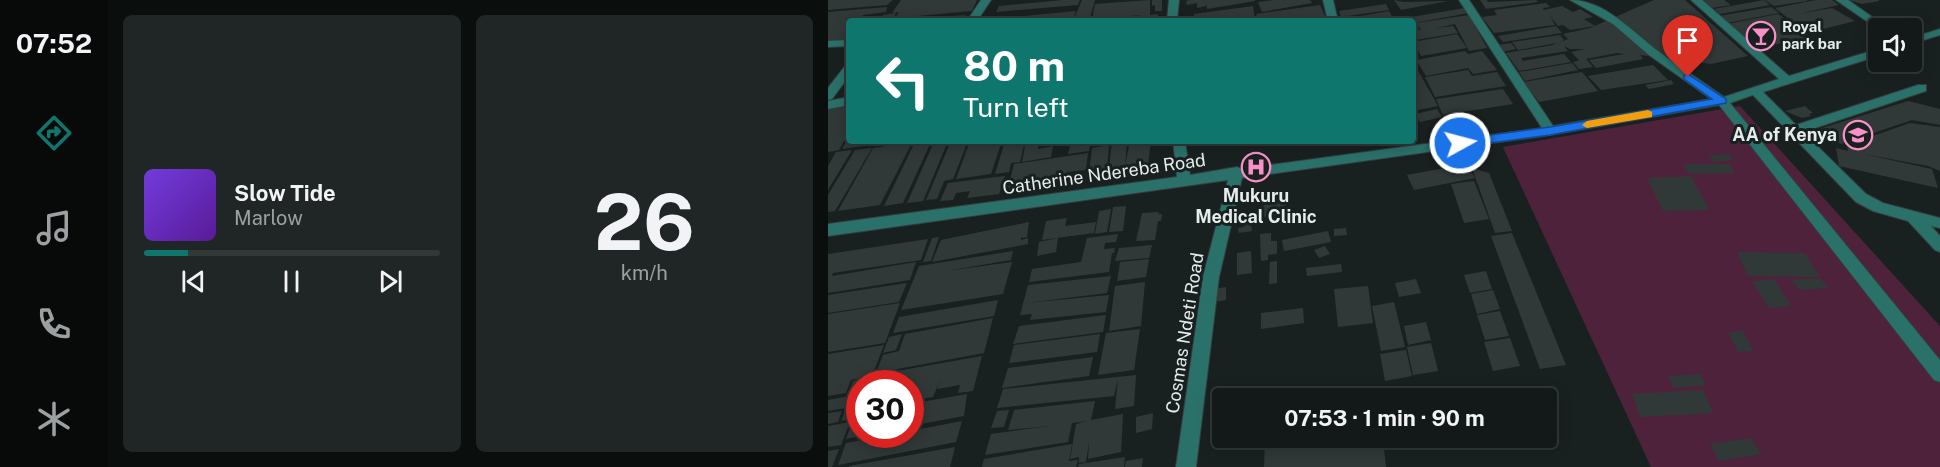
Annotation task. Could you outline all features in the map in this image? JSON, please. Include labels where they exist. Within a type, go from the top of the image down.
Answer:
[{"type":"street","points":[[974,18],[986,0]]},
{"type":"street","points":[[1172,18],[1174,0]]},
{"type":"street","points":[[1328,0],[1332,18]]},
{"type":"street","points":[[1464,0],[1550,131]]},
{"type":"street","points":[[1575,0],[1617,22],[1653,53],[1722,101],[1940,374]]},
{"type":"street","points":[[1696,0],[1788,81]]},
{"type":"street","points":[[1840,0],[1868,18]]},
{"type":"street","points":[[1922,38],[1940,32]]},
{"type":"street","points":[[828,44],[846,43]]},
{"type":"street","name":"Catherine Ndereba Road","points":[[828,230],[1237,172],[1550,131],[1722,101],[1868,54]]},
{"type":"street","points":[[828,96],[846,72]]},
{"type":"street","points":[[1794,130],[1922,88]]},
{"type":"street","points":[[1755,91],[1862,198],[1878,207],[1940,223]]},
{"type":"street","points":[[828,105],[846,102]]},
{"type":"street","points":[[1179,144],[1184,181]]},
{"type":"street","points":[[1366,144],[1369,155]]},
{"type":"street","name":"Cosmas Ndeti Road","points":[[1186,467],[1211,277],[1237,172]]},
{"type":"street","points":[[1913,217],[1940,246]]},
{"type":"shaded area","points":[[1740,106],[1940,326],[1940,467],[1651,467],[1503,147]]},
{"type":"building","points":[[828,0],[893,0],[887,5],[828,10]]},
{"type":"building","points":[[901,0],[977,0],[972,11],[895,18],[899,12],[892,13]]},
{"type":"building","points":[[1080,0],[1078,5],[996,12],[999,6]]},
{"type":"building","points":[[1082,0],[1095,0],[1090,18],[1074,18]]},
{"type":"building","points":[[1150,0],[1150,15],[1158,14],[1158,18],[1126,18],[1141,15],[1092,18],[1095,4]]},
{"type":"building","points":[[1152,0],[1162,0],[1162,11],[1155,11]]},
{"type":"building","points":[[1310,0],[1312,3],[1262,12],[1258,2]]},
{"type":"building","points":[[1394,0],[1404,2],[1448,1],[1401,10]]},
{"type":"building","points":[[1480,0],[1488,2],[1536,0],[1538,2],[1486,9]]},
{"type":"building","points":[[1654,0],[1685,0],[1748,56],[1711,64],[1640,55],[1643,59],[1596,68],[1589,60],[1624,54],[1617,53],[1586,59],[1593,67],[1579,69],[1573,62],[1579,60],[1571,52],[1585,49],[1570,49],[1564,46],[1568,51],[1521,58],[1523,61],[1564,54],[1571,62],[1519,71],[1506,53],[1557,43],[1518,50],[1512,42],[1560,35],[1564,40],[1561,42],[1568,39],[1563,34],[1590,28]]},
{"type":"building","points":[[1703,0],[1724,0],[1731,5],[1712,8]]},
{"type":"building","points":[[1764,0],[1770,5],[1720,14],[1714,9]]},
{"type":"building","points":[[1765,0],[1807,0],[1807,1],[1774,6]]},
{"type":"building","points":[[1816,0],[1832,0],[1839,5],[1798,14],[1832,8],[1855,21],[1807,33],[1775,8]]},
{"type":"building","points":[[1848,0],[1879,0],[1879,1],[1862,4]]},
{"type":"building","points":[[1186,1],[1255,1],[1207,9],[1206,3],[1206,6],[1197,8],[1197,3],[1187,5]]},
{"type":"building","points":[[1546,3],[1550,7],[1543,8],[1544,10],[1562,6],[1573,12],[1580,9],[1593,17],[1584,19],[1595,26],[1570,30],[1563,25],[1558,26],[1550,16],[1555,25],[1494,33],[1482,17],[1497,15],[1494,10]]},
{"type":"building","points":[[1386,4],[1389,10],[1341,17],[1339,11]]},
{"type":"building","points":[[1320,5],[1326,18],[1257,18],[1256,14]]},
{"type":"building","points":[[1253,6],[1255,18],[1195,18],[1194,14]]},
{"type":"building","points":[[887,7],[886,12],[863,15],[860,18],[846,18],[846,38],[828,41],[828,12]]},
{"type":"building","points":[[1771,7],[1779,13],[1727,23],[1719,16]]},
{"type":"building","points":[[1465,8],[1469,13],[1416,23],[1416,18],[1405,18]]},
{"type":"building","points":[[1076,11],[1073,18],[1003,18]]},
{"type":"building","points":[[1389,11],[1393,18],[1349,18]]},
{"type":"building","points":[[896,13],[894,18],[882,18],[883,15]]},
{"type":"building","points":[[1778,14],[1811,37],[1758,48],[1727,24]]},
{"type":"building","points":[[965,15],[964,18],[930,18]]},
{"type":"building","points":[[1469,15],[1487,48],[1469,51],[1455,24],[1436,28],[1453,26],[1458,33],[1416,40],[1416,31],[1421,30],[1416,23]]},
{"type":"building","points":[[1556,26],[1562,33],[1503,42],[1498,36]]},
{"type":"building","points":[[1457,34],[1467,48],[1421,56],[1416,47],[1416,41]]},
{"type":"building","points":[[1511,43],[1516,49],[1502,52],[1497,45]]},
{"type":"building","points":[[1465,51],[1468,54],[1482,51],[1497,70],[1473,74],[1468,68],[1426,76],[1416,60]]},
{"type":"building","points":[[1572,63],[1578,70],[1525,81],[1519,72]]},
{"type":"building","points":[[1653,65],[1668,80],[1601,90],[1588,76]]},
{"type":"building","points":[[1416,67],[1438,106],[1416,110]]},
{"type":"building","points":[[1468,70],[1472,76],[1497,72],[1506,86],[1435,97],[1425,77]]},
{"type":"building","points":[[1582,72],[1598,91],[1539,102],[1524,82]]},
{"type":"building","points":[[1671,80],[1674,84],[1649,89],[1645,85]]},
{"type":"building","points":[[1503,89],[1513,104],[1443,115],[1436,99]]},
{"type":"building","points":[[1908,101],[1940,109],[1940,125],[1912,120],[1841,144],[1816,130]]},
{"type":"building","points":[[846,103],[846,137],[839,150],[828,152],[828,106]]},
{"type":"building","points":[[1805,106],[1813,113],[1809,114],[1811,116],[1802,118],[1785,111]]},
{"type":"building","points":[[1437,109],[1442,117],[1420,122],[1416,114]]},
{"type":"building","points":[[1910,123],[1940,127],[1940,171],[1928,166],[1863,154],[1932,169],[1938,188],[1839,166],[1836,148],[1848,151],[1847,145]]},
{"type":"building","points":[[846,142],[846,144],[864,144],[863,146],[842,149]]},
{"type":"building","points":[[884,144],[911,144],[880,205],[838,211],[873,148],[883,147]]},
{"type":"building","points":[[914,144],[930,144],[903,203],[884,206]]},
{"type":"building","points":[[933,144],[947,144],[923,201],[907,203]]},
{"type":"building","points":[[950,144],[967,144],[953,179],[944,181],[937,199],[926,200]]},
{"type":"building","points":[[969,144],[1001,144],[991,174],[956,179]]},
{"type":"building","points":[[1004,144],[1024,144],[1020,162],[1011,163],[1009,172],[995,174]]},
{"type":"building","points":[[1025,144],[1039,144],[1038,149],[1053,146],[1051,157],[1022,162]]},
{"type":"building","points":[[1070,144],[1090,144],[1089,151],[1068,154]]},
{"type":"building","points":[[1112,144],[1127,144],[1125,167],[1109,170]]},
{"type":"building","points":[[1129,144],[1151,144],[1148,164],[1125,166]]},
{"type":"building","points":[[1109,145],[1107,170],[1089,173],[1092,148]]},
{"type":"building","points":[[872,148],[835,211],[828,212],[828,195],[855,150]]},
{"type":"building","points":[[852,150],[828,190],[828,166],[836,152]]},
{"type":"building","points":[[1088,153],[1086,170],[1067,172],[1066,179],[1008,188],[1014,164]]},
{"type":"building","points":[[1729,154],[1733,160],[1714,162],[1709,156]]},
{"type":"building","points":[[1467,164],[1475,178],[1414,190],[1407,175]]},
{"type":"building","points":[[1684,164],[1729,164],[1735,173],[1689,174]]},
{"type":"building","points":[[1472,168],[1489,173],[1512,231],[1495,233]]},
{"type":"building","points":[[1005,176],[999,194],[967,198],[970,191],[956,193],[953,200],[940,201],[948,183]]},
{"type":"building","points":[[1691,176],[1709,210],[1663,211],[1647,178]]},
{"type":"building","points":[[1474,181],[1489,219],[1464,223],[1451,184]]},
{"type":"building","points":[[1279,193],[1290,202],[1268,219],[1256,212]]},
{"type":"building","points":[[1126,206],[1123,231],[1109,232],[1113,207]]},
{"type":"building","points":[[1111,209],[1107,232],[1095,234],[1099,211]]},
{"type":"building","points":[[1159,212],[1158,214],[1162,214],[1161,221],[1158,221],[1155,240],[1136,241],[1142,213]]},
{"type":"building","points":[[1067,218],[1065,226],[1096,222],[1094,233],[1042,240],[1046,221]]},
{"type":"building","points":[[1250,218],[1252,231],[1239,233],[1238,228],[1244,227],[1242,220]]},
{"type":"building","points":[[1029,222],[1027,237],[1021,238],[1021,240],[1028,238],[1028,244],[932,262],[941,240]]},
{"type":"building","points":[[1346,228],[1347,235],[1334,236],[1334,229]]},
{"type":"building","points":[[1328,231],[1331,242],[1284,251],[1282,240]]},
{"type":"building","points":[[1271,233],[1271,241],[1277,241],[1277,254],[1268,255],[1268,260],[1261,261],[1260,234]]},
{"type":"building","points":[[1512,233],[1566,365],[1540,369],[1491,236]]},
{"type":"building","points":[[1118,234],[1116,242],[1105,243],[1104,249],[1115,248],[1109,272],[1029,282],[1032,269],[1081,262],[1087,238]]},
{"type":"building","points":[[939,237],[931,261],[923,262],[932,238]]},
{"type":"building","points":[[1058,238],[1056,252],[1037,256],[1039,242]]},
{"type":"building","points":[[928,239],[921,260],[833,273],[832,276],[916,262],[910,280],[828,293],[828,254]]},
{"type":"building","points":[[1152,245],[1149,258],[1115,261],[1119,248]]},
{"type":"building","points":[[1325,246],[1330,254],[1319,258],[1314,250]]},
{"type":"building","points":[[1013,251],[1011,260],[946,271],[1012,262],[1003,294],[901,310],[919,266]]},
{"type":"building","points":[[1251,251],[1252,273],[1237,275],[1237,253]]},
{"type":"building","points":[[1737,252],[1805,253],[1820,277],[1748,276]]},
{"type":"building","points":[[1149,259],[1146,277],[1117,281],[1120,262]]},
{"type":"building","points":[[1277,261],[1277,283],[1269,284],[1270,262]]},
{"type":"building","points":[[1341,264],[1342,272],[1307,276],[1306,268]]},
{"type":"building","points":[[1486,271],[1492,289],[1470,293],[1464,275]]},
{"type":"building","points":[[1111,276],[1107,293],[1026,303],[1109,295],[1106,312],[1030,320],[1032,314],[1020,315],[1028,285]]},
{"type":"building","points":[[1820,278],[1828,288],[1799,290],[1792,280]]},
{"type":"building","points":[[1416,279],[1421,293],[1399,297],[1395,283]]},
{"type":"building","points":[[1774,279],[1791,306],[1769,308],[1752,281]]},
{"type":"building","points":[[1145,282],[1141,326],[1109,331],[1115,286]]},
{"type":"building","points":[[907,283],[899,302],[828,313],[828,295]]},
{"type":"building","points":[[1368,286],[1373,323],[1338,327],[1334,289]]},
{"type":"building","points":[[1226,287],[1226,300],[1214,302],[1214,289]]},
{"type":"building","points":[[1493,290],[1500,309],[1477,314],[1471,294]]},
{"type":"building","points":[[998,300],[994,316],[893,333],[899,317]]},
{"type":"building","points":[[1394,302],[1405,347],[1381,351],[1372,306]]},
{"type":"building","points":[[900,303],[885,343],[828,352],[828,314]]},
{"type":"building","points":[[1303,308],[1304,323],[1261,329],[1261,313]]},
{"type":"building","points":[[1500,311],[1509,336],[1485,340],[1477,315]]},
{"type":"building","points":[[1106,315],[1103,332],[1013,344],[1019,326]]},
{"type":"building","points":[[993,318],[984,353],[892,370],[877,370],[883,355],[899,351],[905,334]]},
{"type":"building","points":[[1426,322],[1431,340],[1408,345],[1404,326]]},
{"type":"building","points":[[1140,329],[1134,370],[1098,375],[1106,333]]},
{"type":"building","points":[[1743,331],[1753,351],[1738,352],[1728,332]]},
{"type":"building","points":[[902,334],[896,350],[883,353],[889,337]]},
{"type":"building","points":[[1100,334],[1097,352],[1009,363],[1014,345]]},
{"type":"building","points":[[1510,338],[1520,366],[1493,371],[1484,342]]},
{"type":"building","points":[[1431,343],[1438,371],[1413,375],[1407,347]]},
{"type":"building","points":[[884,345],[874,370],[846,370],[846,393],[828,396],[828,354]]},
{"type":"building","points":[[1406,350],[1412,376],[1385,381],[1380,354]]},
{"type":"building","points":[[982,356],[973,391],[958,393],[960,385],[937,389],[941,378],[933,397],[924,399],[924,370],[902,370]]},
{"type":"building","points":[[1093,357],[1089,376],[1002,388],[1008,368]]},
{"type":"building","points":[[1701,374],[1706,385],[1674,388],[1668,376]]},
{"type":"building","points":[[1136,375],[1134,406],[1115,409],[1118,379],[1114,396],[997,408],[1003,389]]},
{"type":"building","points":[[1703,390],[1713,413],[1640,417],[1632,394]]},
{"type":"building","points":[[967,394],[964,416],[924,423],[924,402]]},
{"type":"building","points":[[846,397],[846,408],[828,411],[828,400]]},
{"type":"building","points":[[1095,401],[1091,420],[1123,414],[1121,452],[1088,459],[1089,442],[1086,462],[1079,463],[1079,457],[1070,459],[1076,424],[1087,421],[1072,423],[1068,442],[985,455],[991,434],[1049,426],[1008,430],[1014,410]]},
{"type":"building","points":[[846,408],[846,420],[841,421]]},
{"type":"building","points":[[1009,410],[1004,427],[991,428],[997,411]]},
{"type":"building","points":[[842,411],[838,422],[828,424],[828,413]]},
{"type":"building","points":[[1153,413],[1152,429],[1136,433],[1136,417]]},
{"type":"building","points":[[962,421],[956,442],[838,465],[846,443],[846,448],[924,448],[924,428]]},
{"type":"building","points":[[846,423],[846,432],[841,445],[828,447],[828,426]]},
{"type":"building","points":[[1751,438],[1761,454],[1719,461],[1710,444]]},
{"type":"building","points":[[1072,444],[1069,461],[1078,460],[1076,467],[982,467],[984,459]]},
{"type":"building","points":[[955,447],[950,467],[849,467],[849,466]]},
{"type":"building","points":[[1265,448],[1384,448],[1386,467],[1264,467]]},
{"type":"building","points":[[839,449],[832,467],[828,467],[828,451]]},
{"type":"building","points":[[1125,457],[1124,467],[1078,467],[1079,464]]},
{"type":"building","points":[[1143,458],[1142,467],[1125,467],[1126,461]]},
{"type":"slow traffic","points":[[1587,125],[1648,114]]},
{"type":"place","name":"Royal park bar","points":[[1761,36]]},
{"type":"place","name":"AA of Kenya","points":[[1858,135]]},
{"type":"place","name":"Mukuru Medical Clinic","points":[[1256,167]]},
{"type":"route","points":[[1460,143],[1550,131],[1722,101],[1688,77]]}]
